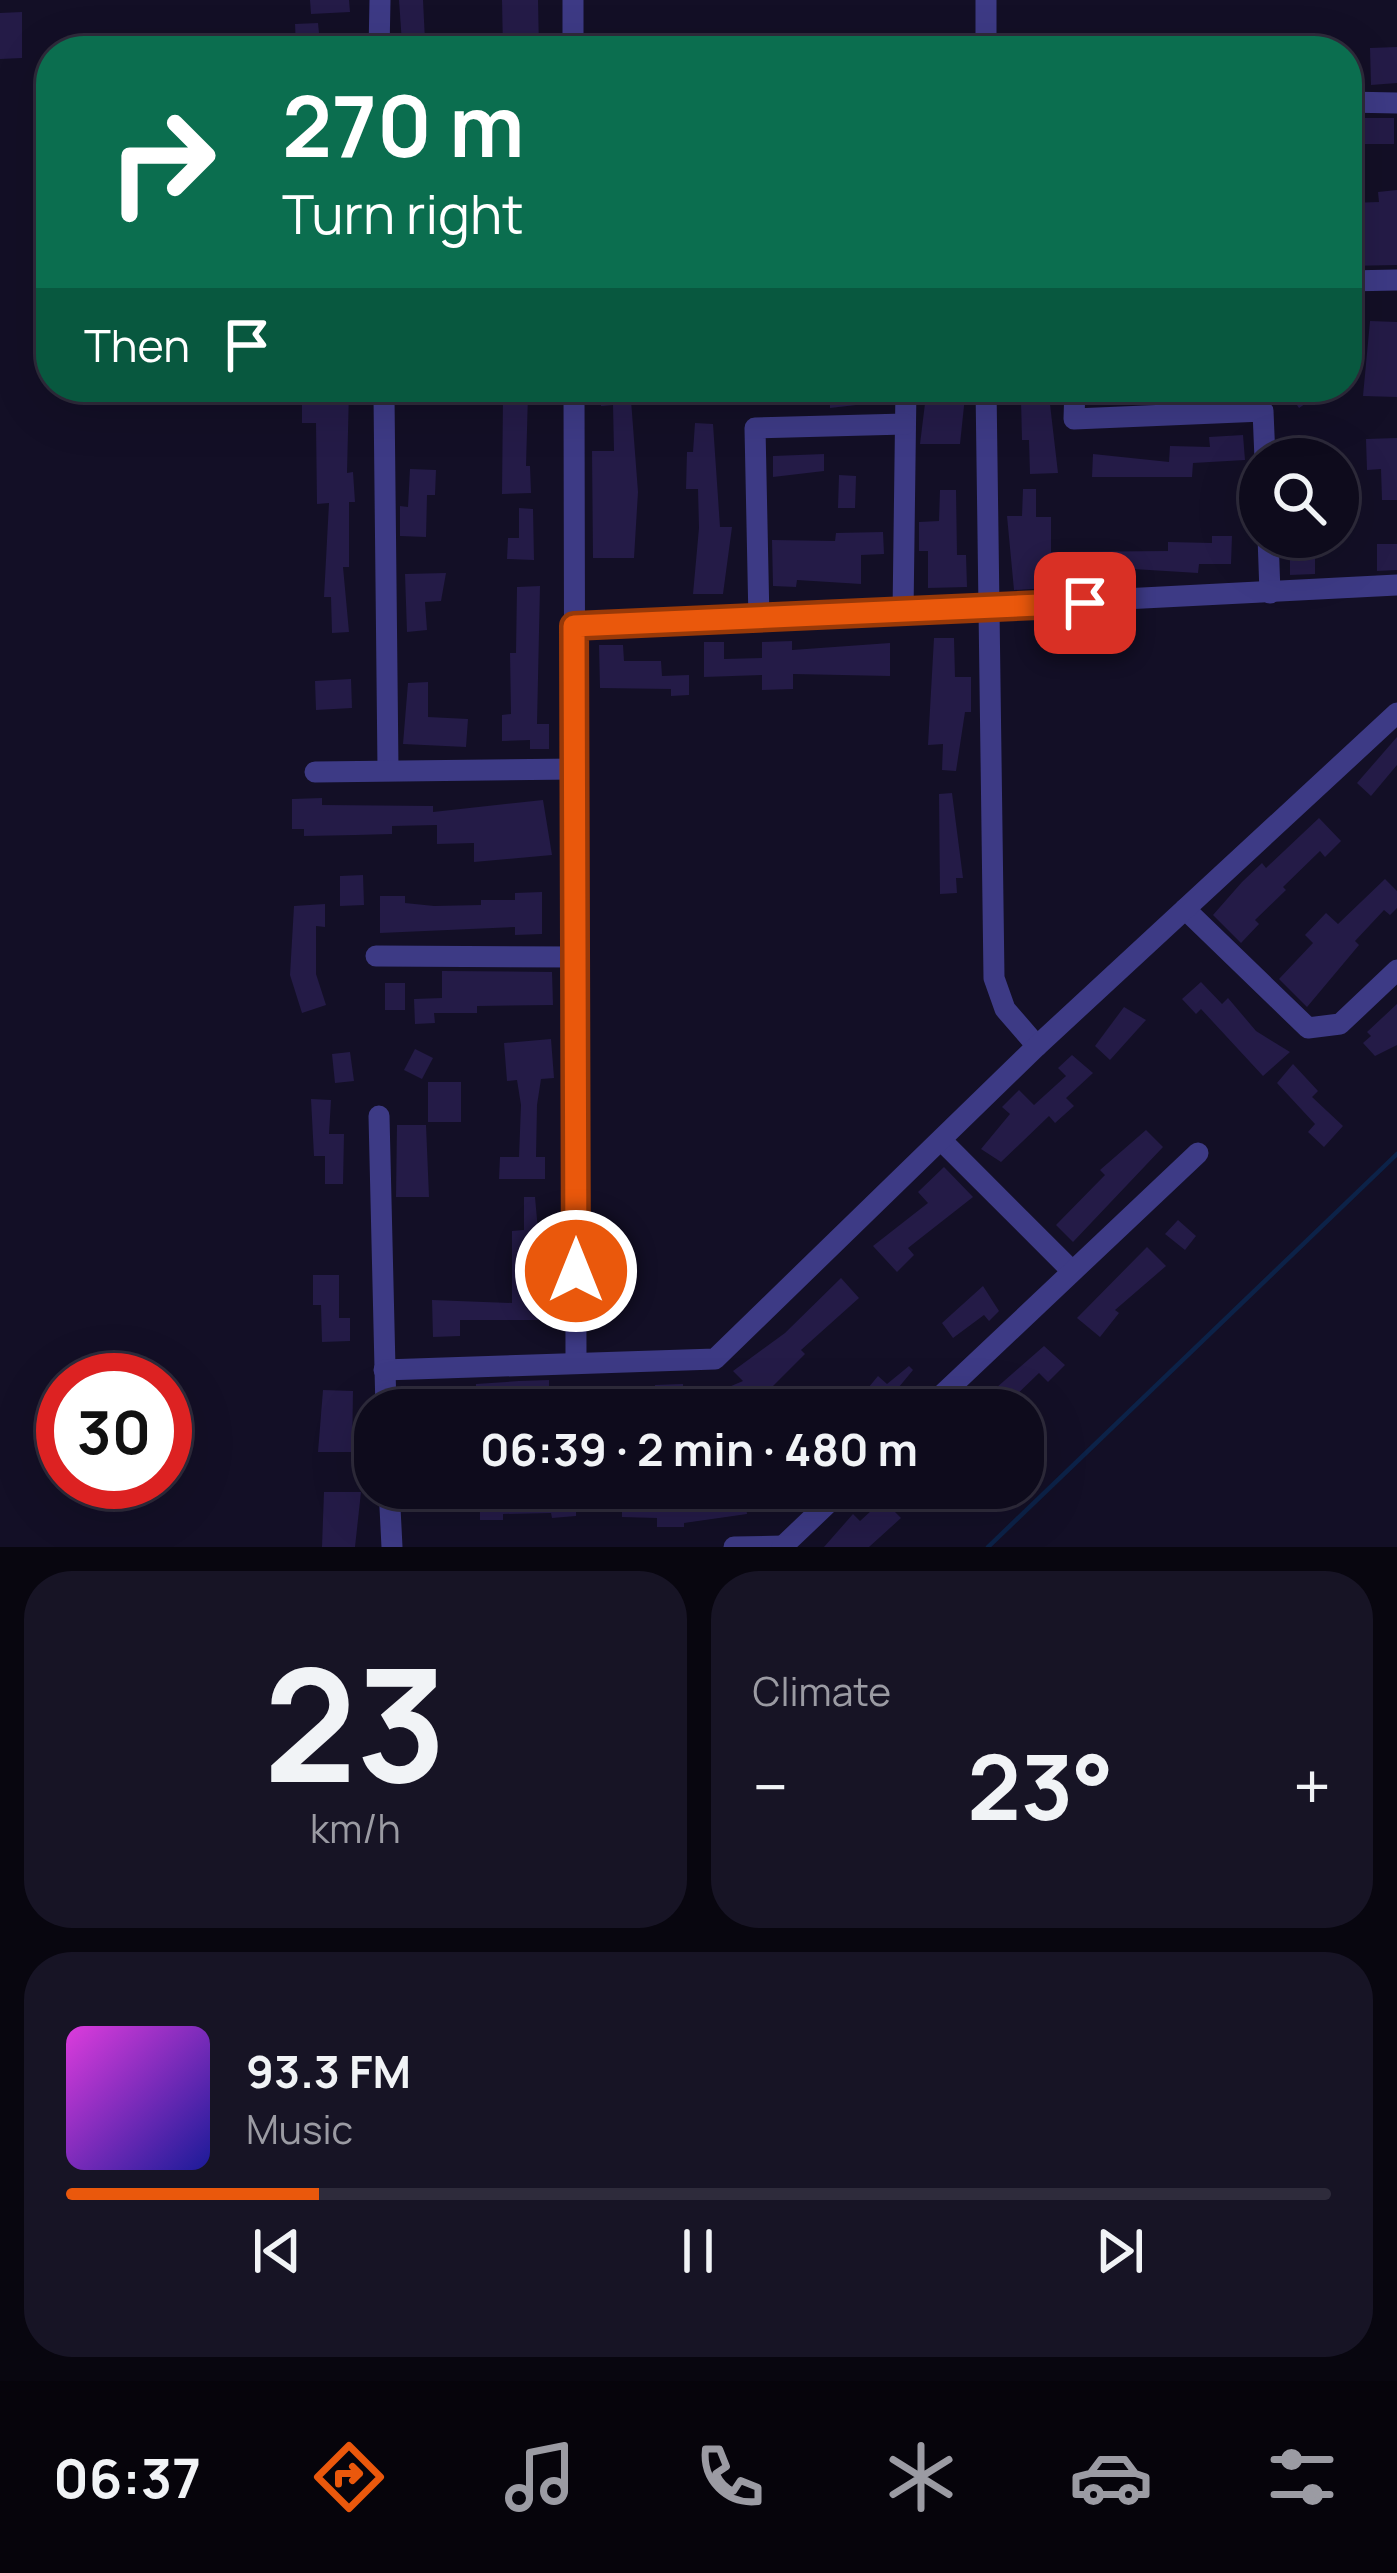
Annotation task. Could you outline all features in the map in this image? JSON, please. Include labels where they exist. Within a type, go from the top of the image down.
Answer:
[{"type":"street","points":[[379,36],[380,0]]},
{"type":"street","points":[[573,0],[573,36]]},
{"type":"street","points":[[986,0],[986,36]]},
{"type":"street","points":[[1362,102],[1397,103]]},
{"type":"street","points":[[1362,281],[1397,280]]},
{"type":"street","points":[[384,402],[388,769]]},
{"type":"street","points":[[574,402],[576,1361]]},
{"type":"street","points":[[903,613],[906,402]]},
{"type":"street","points":[[986,402],[993,608],[994,978],[1005,1009],[1037,1046]]},
{"type":"street","points":[[1075,402],[1074,419],[1263,411],[1264,438]]},
{"type":"street","points":[[759,621],[755,428],[905,424]]},
{"type":"street","points":[[1269,558],[1270,593]]},
{"type":"street","points":[[574,626],[759,621],[1397,585]]},
{"type":"street","points":[[384,1370],[715,1359],[1037,1046],[1397,713]]},
{"type":"street","points":[[315,772],[575,769]]},
{"type":"street","points":[[1185,909],[1308,1028],[1340,1024],[1397,970]]},
{"type":"street","points":[[376,956],[575,957]]},
{"type":"street","points":[[379,1116],[385,1389]]},
{"type":"street","points":[[942,1141],[1072,1271]]},
{"type":"street","points":[[948,1389],[1198,1153]]},
{"type":"street","points":[[390,1509],[392,1547]]},
{"type":"street","points":[[734,1547],[783,1547],[822,1509]]},
{"type":"building","points":[[310,0],[349,0],[350,12],[311,14]]},
{"type":"building","points":[[399,0],[423,0],[425,36],[402,36]]},
{"type":"building","points":[[502,0],[538,0],[539,36],[503,36]]},
{"type":"building","points":[[22,12],[22,58],[0,59],[0,13]]},
{"type":"building","points":[[318,23],[319,36],[296,36],[295,24]]},
{"type":"building","points":[[1397,47],[1397,83],[1371,85],[1370,48]]},
{"type":"building","points":[[1362,118],[1394,118],[1394,144],[1362,144]]},
{"type":"building","points":[[1397,190],[1397,265],[1362,266],[1362,203],[1379,202],[1378,192]]},
{"type":"building","points":[[1370,321],[1397,322],[1397,397],[1363,396]]},
{"type":"building","points":[[302,402],[349,402],[347,473],[353,472],[355,502],[349,502],[349,567],[343,567],[349,632],[332,633],[331,597],[324,597],[329,503],[317,504],[316,423],[302,423]]},
{"type":"building","points":[[503,402],[528,402],[526,466],[530,466],[531,493],[502,494]]},
{"type":"building","points":[[601,402],[631,402],[638,492],[634,558],[593,558],[592,451],[614,451],[613,405],[601,406]]},
{"type":"building","points":[[882,402],[830,408],[830,404],[761,403]]},
{"type":"building","points":[[925,402],[964,402],[960,444],[920,444]]},
{"type":"building","points":[[1021,402],[1050,402],[1058,473],[1030,474],[1029,440],[1022,440]]},
{"type":"building","points":[[695,423],[713,424],[720,527],[732,527],[723,594],[693,594],[698,489],[686,489],[687,452],[693,452]]},
{"type":"building","points":[[1243,435],[1239,460],[1193,463],[1192,477],[1092,477],[1093,454],[1169,462],[1170,446],[1210,447],[1209,437]]},
{"type":"building","points":[[1397,438],[1397,500],[1382,500],[1381,469],[1367,470],[1366,439]]},
{"type":"building","points":[[824,454],[824,471],[773,477],[773,456]]},
{"type":"building","points":[[410,469],[436,470],[435,495],[427,495],[426,537],[400,536],[400,506],[408,507]]},
{"type":"building","points":[[839,475],[856,476],[855,508],[838,508]]},
{"type":"building","points":[[1023,489],[1036,489],[1036,517],[1051,517],[1051,552],[1168,551],[1168,542],[1212,543],[1212,536],[1232,536],[1231,564],[1199,564],[1198,573],[1117,568],[1117,578],[1082,579],[1082,586],[1014,590],[1007,516],[1022,516]]},
{"type":"building","points":[[940,490],[956,490],[957,555],[966,555],[967,587],[928,588],[928,551],[919,551],[919,522],[939,521]]},
{"type":"building","points":[[519,508],[533,509],[534,560],[507,559],[508,538],[519,538]]},
{"type":"building","points":[[883,532],[884,554],[861,555],[861,584],[797,580],[796,587],[773,586],[772,540],[835,541],[836,533]]},
{"type":"building","points":[[1377,544],[1397,544],[1397,570],[1377,571]]},
{"type":"building","points":[[1290,558],[1315,558],[1315,574],[1290,575]]},
{"type":"building","points":[[446,573],[441,601],[425,602],[427,630],[407,632],[405,574]]},
{"type":"building","points":[[540,586],[537,724],[549,724],[549,749],[530,749],[530,740],[502,741],[502,715],[511,714],[510,653],[516,653],[517,587]]},
{"type":"building","points":[[934,638],[954,638],[955,677],[971,677],[971,712],[965,712],[956,771],[942,770],[943,744],[928,745]]},
{"type":"building","points":[[792,641],[792,650],[890,643],[890,676],[793,674],[793,689],[762,690],[762,675],[704,677],[704,642],[724,642],[724,659],[762,658],[762,642]]},
{"type":"building","points":[[599,645],[623,645],[624,661],[661,661],[662,676],[689,675],[689,695],[671,696],[671,689],[600,688]]},
{"type":"building","points":[[351,679],[352,708],[316,710],[315,681]]},
{"type":"building","points":[[428,682],[428,717],[468,719],[466,747],[403,744],[408,683]]},
{"type":"building","points":[[1397,737],[1397,765],[1371,796],[1357,783]]},
{"type":"building","points":[[952,793],[963,878],[956,878],[957,893],[940,894],[939,794]]},
{"type":"building","points":[[322,798],[322,805],[433,806],[433,812],[543,800],[552,855],[474,862],[474,843],[437,844],[437,825],[392,826],[392,834],[356,835],[304,836],[304,829],[292,829],[292,799]]},
{"type":"building","points":[[1319,818],[1341,841],[1325,857],[1320,851],[1283,887],[1286,890],[1255,920],[1259,924],[1241,943],[1213,915],[1262,863],[1266,868]]},
{"type":"building","points":[[363,875],[364,905],[340,906],[340,876]]},
{"type":"building","points":[[1385,879],[1397,891],[1397,908],[1390,915],[1384,910],[1355,941],[1359,945],[1307,1007],[1279,979],[1313,943],[1305,935],[1326,913],[1338,924]]},
{"type":"building","points":[[542,892],[542,934],[515,935],[515,927],[380,933],[380,896],[405,896],[405,903],[434,906],[481,905],[481,900],[515,900],[515,893]]},
{"type":"building","points":[[325,904],[325,927],[316,926],[316,974],[326,1005],[302,1013],[290,975],[294,906]]},
{"type":"building","points":[[442,971],[552,972],[553,1005],[477,1006],[477,1013],[434,1013],[435,1023],[415,1024],[414,999],[442,998]]},
{"type":"building","points":[[1201,982],[1222,1004],[1228,998],[1256,1031],[1290,1052],[1263,1076],[1201,1009],[1196,1014],[1182,999]]},
{"type":"building","points":[[385,983],[405,983],[405,1010],[385,1010]]},
{"type":"building","points":[[1397,1004],[1397,1045],[1375,1056],[1363,1043],[1371,1036],[1367,1032]]},
{"type":"building","points":[[1124,1007],[1146,1020],[1110,1060],[1095,1046]]},
{"type":"building","points":[[551,1039],[554,1078],[541,1079],[537,1105],[536,1157],[545,1157],[545,1179],[499,1179],[500,1157],[519,1157],[521,1105],[517,1080],[507,1081],[504,1043]]},
{"type":"building","points":[[415,1049],[433,1058],[422,1079],[404,1070]]},
{"type":"building","points":[[350,1052],[354,1081],[335,1083],[332,1054]]},
{"type":"building","points":[[1072,1055],[1093,1073],[1066,1098],[1074,1106],[1055,1123],[1049,1116],[1001,1162],[981,1149],[1010,1114],[1002,1107],[1019,1090],[1034,1105],[1066,1076],[1058,1068]]},
{"type":"building","points":[[1293,1064],[1318,1091],[1312,1097],[1343,1126],[1324,1147],[1308,1132],[1315,1124],[1277,1083]]},
{"type":"building","points":[[428,1082],[461,1082],[461,1122],[428,1122]]},
{"type":"building","points":[[311,1099],[331,1100],[329,1134],[344,1134],[343,1184],[325,1184],[325,1156],[314,1156]]},
{"type":"building","points":[[397,1125],[426,1125],[429,1197],[396,1197]]},
{"type":"building","points":[[1146,1130],[1163,1147],[1073,1242],[1056,1225],[1105,1175],[1100,1170]]},
{"type":"building","points":[[944,1167],[973,1197],[908,1248],[914,1255],[897,1272],[873,1246],[928,1203],[918,1192]]},
{"type":"building","points":[[524,1197],[535,1197],[546,1320],[460,1320],[460,1336],[433,1337],[432,1300],[512,1303],[512,1231],[524,1230]]},
{"type":"building","points":[[1178,1220],[1196,1236],[1185,1250],[1165,1234]]},
{"type":"building","points":[[1147,1247],[1166,1266],[1115,1310],[1119,1313],[1100,1337],[1077,1318]]},
{"type":"building","points":[[313,1275],[339,1275],[339,1318],[350,1318],[350,1341],[322,1342],[321,1305],[313,1305]]},
{"type":"building","points":[[841,1278],[859,1298],[801,1350],[805,1354],[770,1389],[724,1389],[743,1381],[733,1371],[785,1333]]},
{"type":"building","points":[[983,1286],[999,1311],[989,1321],[984,1315],[953,1338],[942,1323]]},
{"type":"building","points":[[1044,1346],[1065,1365],[1048,1382],[1039,1373],[1022,1389],[996,1388]]},
{"type":"building","points":[[909,1366],[913,1370],[897,1389],[867,1389],[878,1376],[887,1384]]},
{"type":"building","points":[[549,1380],[549,1386],[578,1386],[476,1389],[476,1384]]},
{"type":"building","points":[[683,1384],[683,1389],[655,1389],[655,1385]]},
{"type":"building","points":[[323,1390],[353,1391],[352,1452],[318,1452]]},
{"type":"building","points":[[324,1492],[354,1492],[354,1509],[359,1509],[355,1547],[322,1547]]},
{"type":"building","points":[[480,1509],[746,1509],[747,1514],[684,1523],[684,1527],[657,1527],[657,1518],[622,1517],[622,1512],[576,1511],[576,1516],[552,1518],[551,1513],[503,1514],[503,1520],[480,1520]]},
{"type":"building","points":[[873,1509],[892,1509],[901,1518],[869,1547],[824,1547],[853,1514],[860,1521]]},
{"type":"waterway","points":[[988,1547],[1397,1154]]},
{"type":"route","points":[[576,1271],[574,626],[1085,603]]}]
